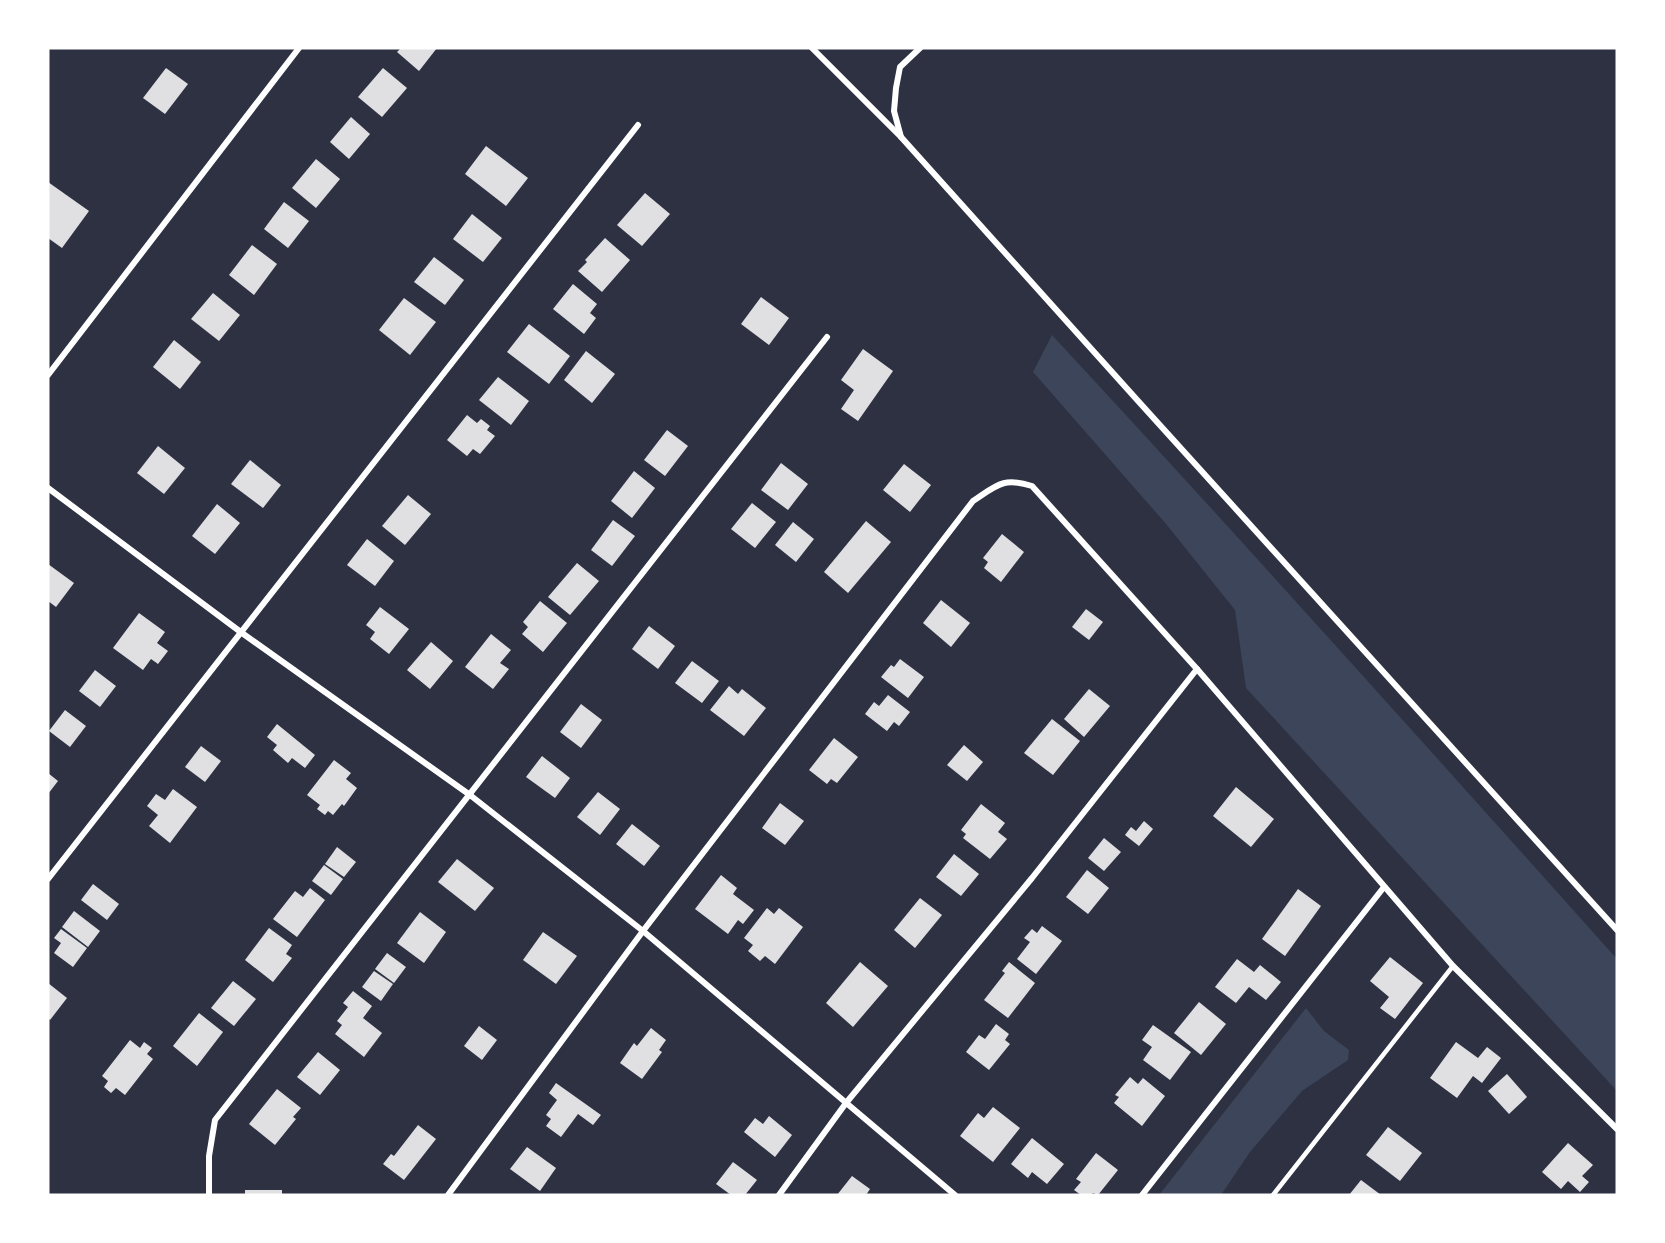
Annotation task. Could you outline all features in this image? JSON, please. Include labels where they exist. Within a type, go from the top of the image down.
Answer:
[{"type":"street","points":[[48,375],[298,48]]},
{"type":"street","points":[[812,48],[901,137],[1617,930]]},
{"type":"street","points":[[901,137],[894,111],[900,67],[920,48]]},
{"type":"street","points":[[48,879],[638,125]]},
{"type":"street","points":[[209,1195],[209,1156],[215,1120],[827,336]]},
{"type":"street","points":[[448,1195],[643,931],[973,501],[998,484],[1015,481],[1032,486],[1197,669],[1453,966],[1617,1129]]},
{"type":"street","points":[[48,488],[242,633],[470,795],[643,931],[955,1195]]},
{"type":"street","points":[[779,1195],[846,1103],[1032,878],[1197,669]]},
{"type":"street","points":[[1142,1195],[1384,887]]},
{"type":"lane","points":[[1273,1195],[1453,966]]},
{"type":"shaded area","points":[[1052,335],[1617,959],[1617,1091],[1246,688],[1235,610],[1166,524],[1033,372]]},
{"type":"shaded area","points":[[1306,1008],[1324,1031],[1349,1050],[1348,1060],[1302,1091],[1250,1152],[1221,1195],[1159,1195]]},
{"type":"building","points":[[401,48],[437,48],[419,71],[397,52]]},
{"type":"building","points":[[166,68],[188,84],[165,114],[143,98]]},
{"type":"building","points":[[383,68],[407,88],[382,117],[358,97]]},
{"type":"building","points":[[351,117],[370,134],[349,159],[330,142]]},
{"type":"building","points":[[486,146],[528,178],[506,206],[465,174]]},
{"type":"building","points":[[316,159],[340,179],[316,208],[292,188]]},
{"type":"building","points":[[48,182],[89,211],[62,248],[48,238]]},
{"type":"building","points":[[645,193],[670,214],[642,246],[617,225]]},
{"type":"building","points":[[284,202],[309,221],[288,248],[264,229]]},
{"type":"building","points":[[472,214],[502,238],[483,262],[453,239]]},
{"type":"building","points":[[605,238],[630,260],[602,292],[578,271]]},
{"type":"building","points":[[252,245],[277,264],[254,295],[229,275]]},
{"type":"building","points":[[434,257],[464,280],[445,305],[414,282]]},
{"type":"building","points":[[573,284],[597,304],[590,313],[596,318],[584,334],[553,309]]},
{"type":"building","points":[[213,293],[240,315],[219,341],[191,319]]},
{"type":"building","points":[[761,297],[789,318],[769,345],[741,324]]},
{"type":"building","points":[[404,298],[436,322],[410,355],[379,330]]},
{"type":"building","points":[[529,324],[570,356],[549,384],[507,352]]},
{"type":"building","points":[[174,340],[201,362],[180,389],[153,367]]},
{"type":"building","points":[[863,349],[893,371],[858,421],[841,409],[854,390],[841,380]]},
{"type":"building","points":[[586,351],[615,374],[592,403],[564,380]]},
{"type":"building","points":[[498,377],[529,401],[511,425],[479,400]]},
{"type":"building","points":[[467,415],[477,423],[481,419],[490,426],[487,430],[495,436],[480,454],[473,449],[467,456],[447,440]]},
{"type":"building","points":[[667,430],[688,446],[665,476],[644,460]]},
{"type":"building","points":[[158,446],[185,468],[164,494],[137,473]]},
{"type":"building","points":[[250,460],[281,485],[263,508],[231,484]]},
{"type":"building","points":[[781,463],[808,484],[788,510],[761,490]]},
{"type":"building","points":[[904,464],[931,485],[910,512],[883,490]]},
{"type":"building","points":[[634,471],[655,488],[632,518],[611,501]]},
{"type":"building","points":[[408,495],[431,514],[405,545],[382,526]]},
{"type":"building","points":[[752,503],[776,522],[755,548],[731,529]]},
{"type":"building","points":[[217,504],[240,523],[215,554],[192,536]]},
{"type":"building","points":[[613,520],[635,536],[612,566],[591,550]]},
{"type":"building","points":[[866,521],[891,542],[848,593],[824,572]]},
{"type":"building","points":[[793,522],[814,539],[796,562],[775,545]]},
{"type":"building","points":[[1002,534],[1024,552],[1001,582],[984,568],[988,562],[983,558]]},
{"type":"building","points":[[367,539],[394,561],[375,586],[347,565]]},
{"type":"building","points":[[577,563],[599,581],[570,615],[548,597]]},
{"type":"building","points":[[48,564],[74,583],[56,607],[48,601]]},
{"type":"building","points":[[941,600],[970,623],[951,647],[923,623]]},
{"type":"building","points":[[540,601],[567,623],[543,652],[522,634],[528,627],[523,622]]},
{"type":"building","points":[[380,607],[409,629],[389,654],[370,639],[375,632],[366,625]]},
{"type":"building","points":[[1086,609],[1103,622],[1089,640],[1072,627]]},
{"type":"building","points":[[139,613],[165,632],[157,643],[168,651],[158,664],[151,659],[143,670],[113,648]]},
{"type":"building","points":[[649,626],[675,646],[658,669],[632,649]]},
{"type":"building","points":[[491,634],[511,650],[500,663],[509,669],[493,689],[465,667]]},
{"type":"building","points":[[431,642],[453,661],[430,689],[407,670]]},
{"type":"building","points":[[900,659],[924,677],[908,698],[881,677],[891,665],[894,667]]},
{"type":"building","points":[[692,661],[719,681],[702,703],[675,683]]},
{"type":"building","points":[[95,670],[116,686],[100,707],[79,691]]},
{"type":"building","points":[[729,686],[738,694],[742,689],[766,708],[744,736],[710,710]]},
{"type":"building","points":[[1089,689],[1110,706],[1084,737],[1064,719]]},
{"type":"building","points":[[888,695],[910,712],[899,726],[894,722],[887,731],[865,714],[874,702],[879,706]]},
{"type":"building","points":[[581,704],[602,720],[581,748],[560,732]]},
{"type":"building","points":[[65,710],[86,726],[70,747],[49,731]]},
{"type":"building","points":[[1052,719],[1080,741],[1053,775],[1024,753]]},
{"type":"building","points":[[277,724],[315,755],[305,768],[292,758],[288,763],[273,750],[277,745],[267,737]]},
{"type":"building","points":[[834,738],[858,757],[837,783],[831,779],[827,784],[809,770]]},
{"type":"building","points":[[964,745],[983,762],[967,781],[947,765]]},
{"type":"building","points":[[201,746],[221,761],[205,782],[185,767]]},
{"type":"building","points":[[542,756],[570,778],[555,798],[526,777]]},
{"type":"building","points":[[334,760],[351,773],[346,779],[357,788],[344,806],[342,804],[333,815],[328,811],[325,815],[317,809],[320,805],[307,795]]},
{"type":"building","points":[[48,773],[58,781],[48,794]]},
{"type":"building","points":[[1236,787],[1274,819],[1251,847],[1213,816]]},
{"type":"building","points":[[173,789],[197,807],[170,843],[149,826],[158,815],[147,806],[156,794],[165,800]]},
{"type":"building","points":[[598,792],[620,809],[600,835],[577,817]]},
{"type":"building","points":[[780,803],[804,821],[785,845],[762,828]]},
{"type":"building","points":[[981,804],[1005,823],[998,832],[1007,839],[990,859],[963,838],[966,834],[961,830]]},
{"type":"building","points":[[1144,821],[1153,829],[1139,846],[1125,835],[1131,827],[1136,831]]},
{"type":"building","points":[[632,824],[660,846],[644,866],[616,844]]},
{"type":"building","points":[[1104,838],[1121,852],[1104,871],[1088,858]]},
{"type":"building","points":[[337,847],[356,862],[344,877],[325,864]]},
{"type":"building","points":[[954,854],[979,874],[961,896],[936,877]]},
{"type":"building","points":[[457,859],[494,888],[475,911],[438,882]]},
{"type":"building","points":[[324,865],[343,879],[331,895],[312,881]]},
{"type":"building","points":[[1087,870],[1109,888],[1088,914],[1066,897]]},
{"type":"building","points":[[721,875],[737,888],[733,894],[754,910],[743,924],[738,920],[728,934],[695,909]]},
{"type":"building","points":[[93,884],[119,904],[107,920],[81,900]]},
{"type":"building","points":[[310,888],[325,900],[297,937],[273,919],[295,891],[303,897]]},
{"type":"building","points":[[1298,889],[1321,906],[1285,956],[1262,939]]},
{"type":"building","points":[[920,898],[942,915],[915,948],[894,930]]},
{"type":"building","points":[[767,908],[774,914],[779,908],[803,927],[775,964],[765,956],[760,961],[748,951],[753,945],[744,938]]},
{"type":"building","points":[[74,911],[100,931],[88,947],[62,927]]},
{"type":"building","points":[[420,912],[446,932],[424,963],[397,943]]},
{"type":"building","points":[[1042,926],[1062,941],[1036,974],[1017,959],[1030,942],[1024,938],[1032,929],[1037,933]]},
{"type":"building","points":[[269,928],[292,945],[286,954],[292,958],[273,982],[245,960]]},
{"type":"building","points":[[61,929],[87,948],[73,967],[54,953],[61,943],[54,938]]},
{"type":"building","points":[[543,932],[577,956],[556,984],[523,960]]},
{"type":"building","points":[[387,953],[406,967],[394,983],[375,969]]},
{"type":"building","points":[[1390,957],[1423,983],[1395,1019],[1380,1008],[1389,997],[1370,981]]},
{"type":"building","points":[[1237,959],[1254,972],[1260,965],[1281,982],[1266,1000],[1249,987],[1236,1003],[1215,987]]},
{"type":"building","points":[[860,962],[888,986],[853,1027],[826,1003]]},
{"type":"building","points":[[1009,962],[1035,983],[1008,1018],[984,1000],[1005,973],[1002,971]]},
{"type":"building","points":[[374,971],[393,984],[381,1001],[362,987]]},
{"type":"building","points":[[233,981],[256,999],[234,1026],[211,1008]]},
{"type":"building","points":[[48,983],[67,998],[50,1020],[48,1018]]},
{"type":"building","points":[[353,991],[372,1006],[363,1018],[382,1033],[364,1057],[335,1034],[342,1025],[337,1021],[348,1007],[343,1003]]},
{"type":"building","points":[[1199,1002],[1226,1024],[1201,1055],[1174,1033]]},
{"type":"building","points":[[199,1013],[223,1032],[197,1066],[173,1046]]},
{"type":"building","points":[[996,1024],[1009,1034],[1005,1040],[1010,1044],[989,1070],[966,1052],[979,1035],[985,1039]]},
{"type":"building","points":[[1153,1025],[1191,1052],[1170,1080],[1143,1060],[1152,1047],[1142,1040]]},
{"type":"building","points":[[479,1026],[497,1040],[482,1060],[464,1046]]},
{"type":"building","points":[[651,1028],[666,1040],[659,1050],[662,1052],[642,1079],[620,1063],[634,1043],[637,1046]]},
{"type":"building","points":[[130,1040],[140,1048],[144,1042],[152,1048],[147,1054],[153,1059],[125,1095],[116,1088],[111,1093],[104,1087],[108,1081],[102,1076]]},
{"type":"building","points":[[1456,1042],[1478,1058],[1487,1047],[1501,1058],[1482,1083],[1473,1076],[1457,1098],[1430,1078]]},
{"type":"building","points":[[318,1052],[340,1070],[320,1095],[297,1077]]},
{"type":"building","points":[[1507,1074],[1527,1097],[1509,1114],[1488,1091]]},
{"type":"building","points":[[1130,1077],[1138,1084],[1143,1078],[1165,1096],[1142,1126],[1114,1103],[1119,1097],[1115,1095]]},
{"type":"building","points":[[556,1083],[601,1115],[593,1125],[578,1114],[561,1137],[546,1126],[551,1119],[546,1115],[557,1100],[549,1093]]},
{"type":"building","points":[[277,1089],[301,1108],[293,1117],[296,1119],[275,1145],[249,1124]]},
{"type":"building","points":[[993,1107],[1020,1128],[993,1162],[960,1136],[978,1113],[984,1118]]},
{"type":"building","points":[[769,1116],[792,1135],[775,1157],[744,1132],[755,1118],[763,1124]]},
{"type":"building","points":[[418,1125],[436,1139],[404,1180],[383,1164],[391,1154],[394,1156]]},
{"type":"building","points":[[1388,1127],[1422,1153],[1400,1181],[1366,1155]]},
{"type":"building","points":[[1032,1138],[1064,1164],[1047,1184],[1032,1172],[1028,1178],[1011,1164]]},
{"type":"building","points":[[1568,1143],[1593,1165],[1582,1176],[1589,1182],[1580,1192],[1568,1181],[1561,1189],[1542,1172]]},
{"type":"building","points":[[527,1147],[556,1168],[540,1191],[510,1169]]},
{"type":"building","points":[[1096,1153],[1118,1170],[1098,1195],[1093,1193],[1081,1195],[1074,1190],[1081,1182],[1076,1179]]},
{"type":"building","points":[[733,1162],[757,1180],[745,1195],[731,1195],[716,1184]]},
{"type":"building","points":[[852,1176],[870,1189],[866,1195],[837,1195]]},
{"type":"building","points":[[1361,1180],[1381,1195],[1349,1195]]},
{"type":"building","points":[[245,1190],[282,1190],[282,1195],[245,1195]]}]
